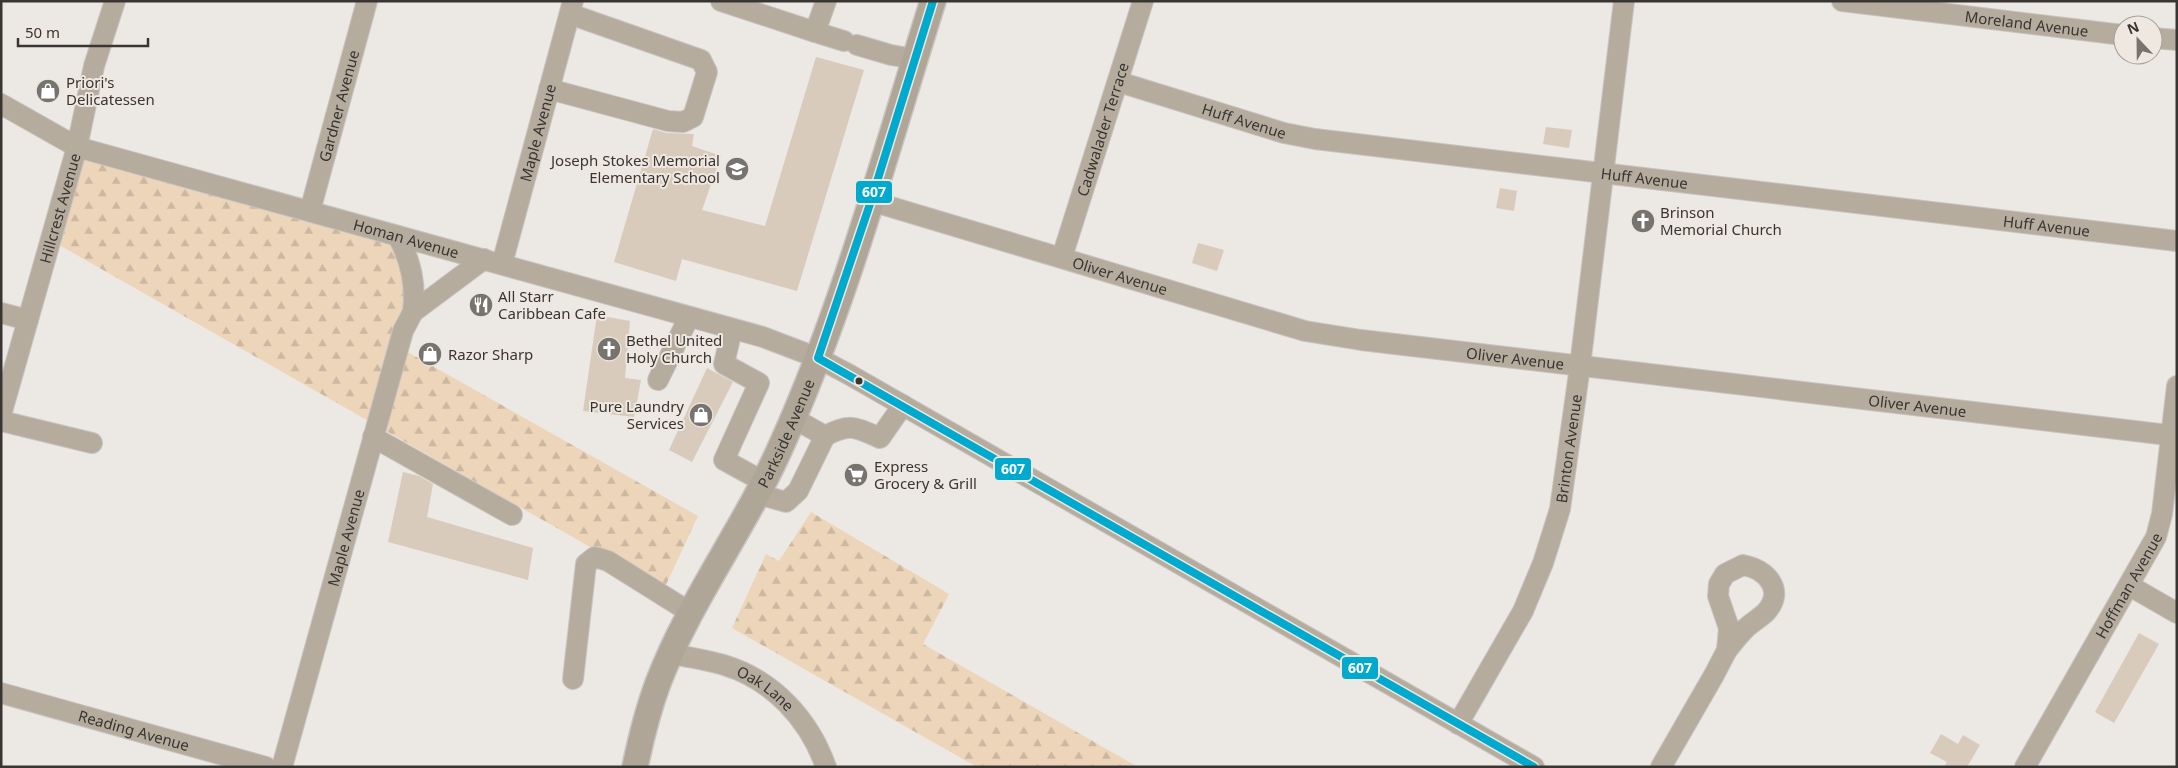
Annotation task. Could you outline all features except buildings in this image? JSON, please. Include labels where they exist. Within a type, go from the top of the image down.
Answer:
[{"type":"main road","name":"Parkside Avenue","points":[[636,767],[651,704],[671,654],[691,613],[761,488],[794,418],[818,358],[871,201],[933,1]]},
{"type":"street","name":"Hillcrest Avenue","points":[[1,416],[76,146],[94,66],[115,1]]},
{"type":"street","name":"Gardner Avenue","points":[[310,211],[367,1]]},
{"type":"street","points":[[721,1],[767,9],[815,32],[891,55],[915,59]]},
{"type":"street","points":[[815,32],[826,1]]},
{"type":"street","name":"Cadwalader Terrace","points":[[1062,257],[1120,82],[1144,1]]},
{"type":"street","name":"Brinton Avenue","points":[[1458,724],[1523,611],[1543,564],[1560,509],[1580,366],[1624,1]]},
{"type":"street","name":"Moreland Avenue","points":[[1842,1],[2113,33]]},
{"type":"street","points":[[549,89],[648,117],[683,122],[693,117],[707,72],[702,60],[572,8]]},
{"type":"street","name":"Maple Avenue","points":[[413,312],[493,262],[549,89],[572,8]]},
{"type":"street","points":[[2163,39],[2177,40]]},
{"type":"street","name":"Huff Avenue","points":[[1120,82],[1284,133],[1315,139],[2177,241]]},
{"type":"street","name":"Homan Avenue","points":[[1,104],[76,146],[762,337],[818,358],[1534,767]]},
{"type":"street","name":"Oliver Avenue","points":[[871,201],[1305,331],[1361,340],[2174,436]]},
{"type":"street","name":"Maple Avenue","points":[[282,767],[403,330],[413,312],[415,291],[412,268],[398,236]]},
{"type":"street","points":[[1,313],[28,320]]},
{"type":"street","points":[[658,380],[689,317]]},
{"type":"street","points":[[732,329],[724,364],[759,383],[724,460],[761,488],[786,502],[798,491],[825,436],[839,429],[854,426],[880,438],[903,405]]},
{"type":"street","name":"Hoffman Avenue","points":[[2025,767],[2130,586],[2156,537],[2162,514],[2174,436],[2177,386]]},
{"type":"street","points":[[794,418],[825,436]]},
{"type":"street","points":[[1,421],[92,443]]},
{"type":"street","points":[[373,438],[512,516]]},
{"type":"street","points":[[573,680],[586,564],[595,557],[608,562],[691,613]]},
{"type":"street","points":[[2130,586],[2177,613]]},
{"type":"street","points":[[1661,767],[1714,676],[1726,650]]},
{"type":"street","name":"Oak Lane","points":[[671,654],[723,665],[762,683],[800,716],[810,731],[826,767]]},
{"type":"street","name":"Reading Avenue","points":[[1,693],[266,767]]},
{"type":"green space","points":[[75,138],[420,241],[397,346],[698,516],[664,589],[45,237]]},
{"type":"green space","points":[[811,512],[949,594],[923,644],[1138,767],[977,767],[732,628],[766,554],[779,561]]},
{"type":"transit line","name":"607","points":[[933,1],[871,201],[818,358],[1534,767]]},
{"type":"place","name":"Priori's Delicatessen","points":[[48,91]]},
{"type":"place","name":"Joseph Stokes Memorial Elementary School","points":[[737,169]]},
{"type":"place","name":"Brinson Memorial Church","points":[[1643,221]]},
{"type":"place","name":"All Starr Caribbean Cafe","points":[[481,305]]},
{"type":"place","name":"Bethel United Holy Church","points":[[609,349]]},
{"type":"place","name":"Razor Sharp","points":[[430,354]]},
{"type":"place","name":"Pure Laundry Services","points":[[701,415]]},
{"type":"place","name":"Express Grocery & Grill","points":[[856,475]]}]
